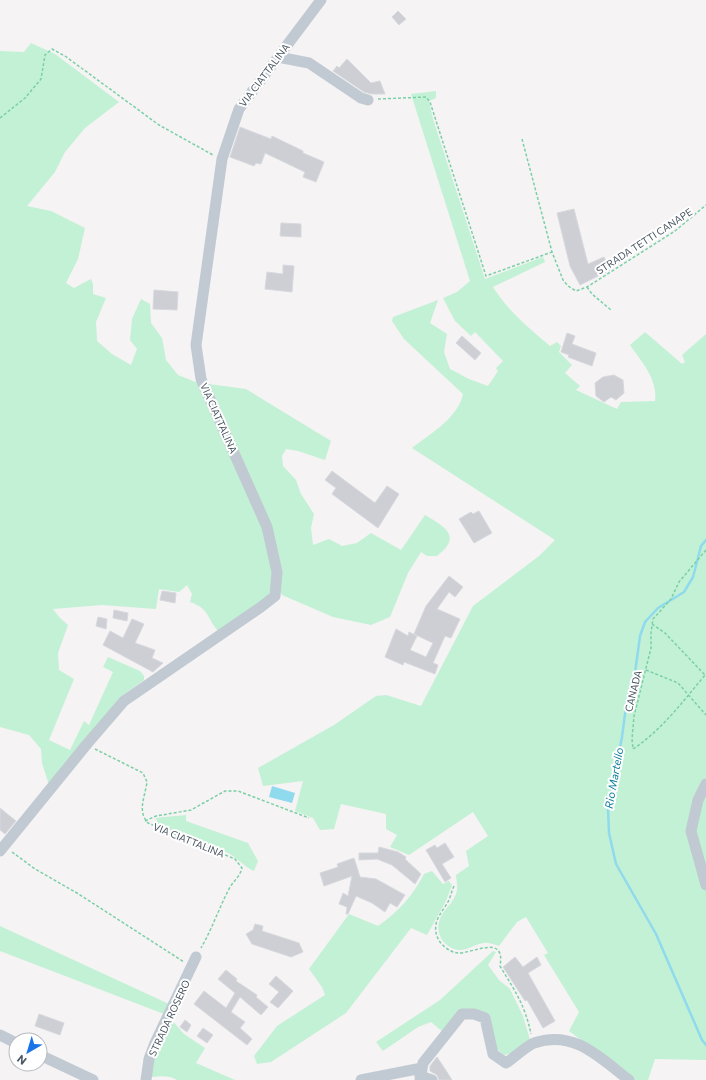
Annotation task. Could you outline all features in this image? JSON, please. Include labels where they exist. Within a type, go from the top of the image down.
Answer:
[{"type":"street","name":"VIA CIATTALINA","points":[[2,849],[86,744],[124,701],[275,596],[277,587],[277,572],[267,527],[201,379],[196,345],[222,159],[239,110],[321,0]]},
{"type":"street","points":[[278,57],[309,63],[361,98],[368,100]]},
{"type":"street","points":[[706,784],[698,800],[691,831],[706,885]]},
{"type":"street","name":"STRADA ROSERO","points":[[146,1080],[149,1059],[155,1043],[194,962]]},
{"type":"street","points":[[421,1075],[423,1063],[462,1014],[474,1014],[485,1018],[493,1054],[499,1060],[506,1063],[533,1044],[551,1040],[568,1040],[584,1046],[629,1080]]},
{"type":"street","points":[[48,1059],[92,1080]]},
{"type":"street","points":[[361,1080],[421,1075],[432,1080]]},
{"type":"path","points":[[0,118],[25,98],[41,79],[44,55],[52,49],[65,56],[159,125],[222,159]]},
{"type":"path","points":[[368,100],[426,97],[430,102],[486,276],[552,252]]},
{"type":"path","points":[[522,139],[552,252],[563,280],[568,286],[576,291],[587,287],[592,294],[611,310]]},
{"type":"path","name":"STRADA TETTI CANAPE","points":[[587,287],[675,231],[706,207]]},
{"type":"path","points":[[706,550],[679,582],[671,600],[653,619],[652,624],[665,633],[706,674]]},
{"type":"path","name":"CANADA","points":[[652,624],[652,648],[634,716],[632,739],[633,749],[649,739],[706,674]]},
{"type":"path","points":[[646,670],[673,680],[689,694],[706,715]]},
{"type":"path","name":"VIA CIATTALINA","points":[[86,744],[143,773],[147,782],[141,806],[142,817],[145,820],[155,827],[234,859],[242,868],[241,874],[231,884],[222,901],[211,930],[194,962]]},
{"type":"path","points":[[145,820],[156,816],[191,810],[225,792],[238,791],[309,818]]},
{"type":"path","points":[[2,849],[194,962]]},
{"type":"path","points":[[454,886],[449,900],[436,923],[435,931],[438,938],[449,950],[457,953],[486,946],[492,947],[498,951],[501,958],[500,966],[522,1001],[533,1044]]},
{"type":"green space","points":[[31,43],[55,54],[119,102],[85,128],[65,152],[55,172],[27,206],[51,211],[85,228],[78,259],[66,283],[74,288],[91,279],[93,284],[93,294],[106,298],[96,322],[97,341],[112,354],[131,365],[137,349],[130,340],[132,319],[141,299],[150,304],[151,323],[162,338],[166,360],[178,375],[198,383],[263,529],[273,572],[271,591],[266,599],[218,631],[207,614],[201,608],[190,602],[192,594],[187,585],[179,592],[159,589],[156,609],[102,605],[53,609],[68,625],[58,653],[59,670],[74,679],[49,740],[70,750],[84,721],[89,725],[113,672],[103,667],[108,657],[140,671],[144,676],[144,680],[123,695],[49,785],[42,763],[41,749],[29,735],[0,727],[0,51],[24,52]]},
{"type":"green space","points":[[436,91],[436,98],[429,101],[433,119],[485,279],[543,257],[545,262],[493,287],[505,304],[534,333],[550,346],[557,342],[561,346],[559,352],[572,365],[565,373],[580,386],[576,390],[617,409],[621,402],[655,401],[652,379],[630,345],[645,332],[682,364],[685,362],[682,355],[706,334],[706,1060],[655,1059],[648,1080],[634,1080],[569,1031],[579,1012],[544,955],[548,953],[526,917],[517,922],[499,946],[486,943],[458,950],[450,947],[443,941],[438,929],[439,924],[442,915],[456,895],[456,875],[469,866],[466,851],[488,836],[473,812],[409,855],[390,847],[397,835],[386,829],[386,814],[341,804],[334,829],[320,830],[313,818],[295,811],[303,781],[263,786],[258,768],[334,725],[376,696],[386,695],[421,706],[473,606],[539,556],[555,540],[412,448],[435,431],[449,418],[460,403],[463,394],[404,339],[392,321],[393,317],[438,300],[430,323],[447,334],[444,352],[450,369],[469,379],[488,386],[498,371],[496,368],[503,361],[475,332],[471,336],[455,321],[443,298],[457,292],[470,281],[411,94]]},
{"type":"green space","points":[[209,384],[246,389],[331,441],[325,460],[298,451],[286,449],[282,456],[283,466],[296,480],[301,494],[314,514],[311,528],[313,545],[329,539],[342,546],[357,543],[371,533],[401,550],[425,515],[445,528],[450,538],[449,543],[437,556],[427,556],[421,552],[408,573],[390,617],[371,625],[333,617],[282,595],[280,591],[281,572]]},
{"type":"green space","points":[[186,815],[186,821],[248,843],[258,861],[254,871],[230,854],[218,848],[156,825],[157,820],[155,818]]},
{"type":"green space","points":[[432,871],[443,884],[449,881],[452,885],[446,901],[427,935],[411,928],[346,1013],[271,1062],[257,1064],[254,1056],[277,1026],[325,995],[322,987],[309,969],[349,914],[378,926],[404,903],[415,890],[424,874]]},
{"type":"green space","points":[[0,926],[169,1004],[164,1014],[0,951]]},
{"type":"green space","points":[[493,951],[496,952],[488,965],[499,980],[510,989],[523,1016],[530,1040],[512,1053],[504,1055],[497,1049],[478,1010],[443,1032],[431,1022],[418,1027],[383,1051],[376,1042],[440,1000]]},
{"type":"green space","points":[[170,1018],[184,1034],[205,1048],[196,1063],[235,1080],[177,1080],[162,1076],[152,1077],[151,1063]]},
{"type":"water","points":[[272,786],[295,793],[292,803],[269,797]]},
{"type":"building","points":[[398,11],[406,19],[399,25],[392,17]]},
{"type":"building","points":[[347,59],[371,83],[380,81],[385,94],[372,94],[364,92],[333,71],[337,66],[339,68]]},
{"type":"building","points":[[240,127],[271,139],[272,136],[303,151],[303,153],[324,162],[316,182],[303,177],[305,172],[265,153],[261,164],[256,163],[254,166],[230,157]]},
{"type":"building","points":[[574,209],[588,264],[604,257],[610,270],[580,285],[570,266],[557,213]]},
{"type":"building","points":[[281,223],[301,224],[301,237],[280,236]]},
{"type":"building","points":[[283,265],[294,266],[292,292],[265,289],[267,272],[283,274]]},
{"type":"building","points":[[154,290],[178,292],[177,310],[153,309]]},
{"type":"building","points":[[567,333],[575,336],[572,344],[596,353],[592,366],[568,357],[569,355],[561,352]]},
{"type":"building","points":[[462,336],[481,353],[475,360],[456,343]]},
{"type":"building","points":[[614,375],[623,380],[624,393],[616,400],[611,397],[604,402],[596,396],[595,383],[603,377]]},
{"type":"building","points":[[332,471],[375,503],[387,486],[399,494],[378,528],[332,494],[336,488],[325,480]]},
{"type":"building","points":[[479,511],[492,533],[474,543],[459,519],[471,512],[473,514]]},
{"type":"building","points":[[449,576],[463,587],[455,597],[449,592],[437,609],[460,619],[451,638],[445,636],[433,663],[438,665],[435,674],[404,662],[403,665],[385,657],[396,629],[408,636],[409,632],[417,636],[410,650],[426,657],[433,643],[414,634],[426,606]]},
{"type":"building","points":[[162,591],[176,593],[175,603],[160,600]]},
{"type":"building","points":[[114,610],[128,613],[127,621],[113,618]]},
{"type":"building","points":[[98,617],[107,619],[106,629],[96,626]]},
{"type":"building","points":[[132,619],[144,624],[135,643],[155,650],[152,658],[163,663],[153,672],[103,645],[110,631],[123,638]]},
{"type":"building","points":[[0,808],[16,821],[5,834],[0,830]]},
{"type":"building","points":[[445,843],[454,857],[442,864],[451,878],[445,882],[426,850],[435,845],[437,848]]},
{"type":"building","points":[[379,847],[398,852],[406,857],[405,859],[421,874],[415,884],[392,865],[377,859],[359,860],[359,853],[378,853]]},
{"type":"building","points":[[354,858],[360,877],[376,879],[405,895],[397,907],[390,903],[385,912],[372,903],[356,896],[348,914],[346,914],[347,907],[339,904],[343,893],[348,896],[352,876],[324,886],[320,873],[338,867],[337,864]]},
{"type":"building","points":[[255,924],[263,926],[262,931],[299,943],[303,952],[291,957],[252,944],[246,934],[253,930]]},
{"type":"building","points":[[515,957],[523,967],[537,957],[541,965],[528,973],[555,1021],[543,1028],[527,1000],[525,1001],[503,967]]},
{"type":"building","points":[[226,970],[237,979],[236,981],[257,995],[256,997],[268,1007],[261,1015],[240,997],[231,1012],[245,1022],[240,1028],[252,1039],[247,1045],[194,1004],[204,991],[226,1008],[235,993],[218,979]]},
{"type":"building","points":[[276,976],[293,991],[278,1008],[270,1002],[279,992],[269,984]]},
{"type":"building","points":[[39,1014],[64,1023],[60,1035],[35,1026]]},
{"type":"building","points":[[185,1020],[191,1025],[187,1032],[180,1027]]},
{"type":"building","points":[[203,1028],[213,1035],[207,1043],[197,1036]]},
{"type":"building","points":[[437,1057],[452,1080],[439,1080],[437,1075],[430,1071],[430,1066]]},
{"type":"waterway","name":"Rio Martello","points":[[706,540],[701,546],[693,577],[684,592],[658,608],[645,622],[640,636],[635,673],[627,699],[622,737],[608,808],[609,833],[616,864],[656,934],[702,1040],[706,1045]]}]
